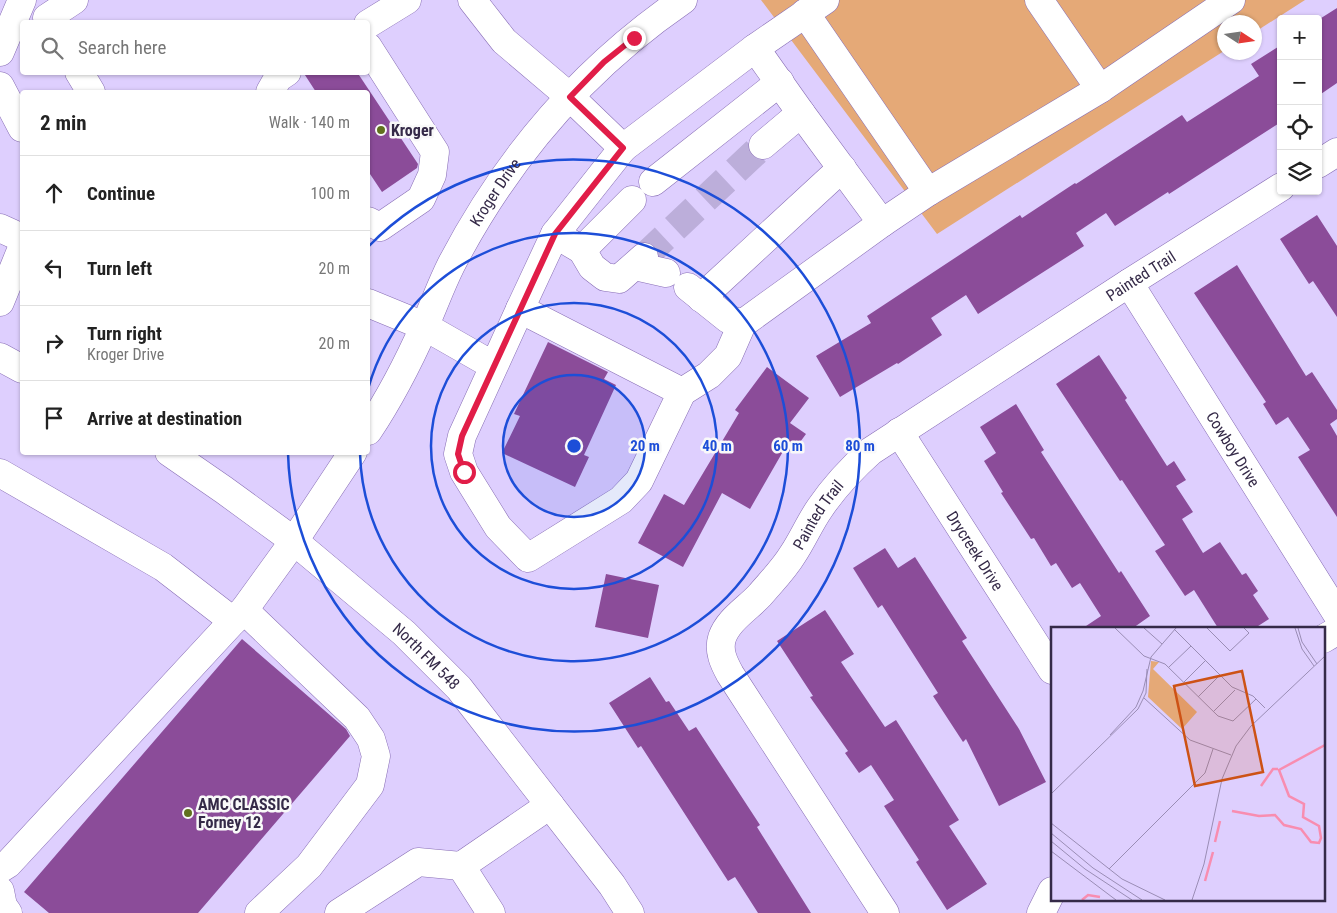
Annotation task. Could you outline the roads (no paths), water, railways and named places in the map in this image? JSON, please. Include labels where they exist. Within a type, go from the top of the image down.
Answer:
[{"type":"street","points":[[0,52],[22,0]]},
{"type":"street","points":[[43,13],[74,0]]},
{"type":"street","points":[[370,23],[407,0]]},
{"type":"street","points":[[472,0],[504,41],[570,97],[623,148]]},
{"type":"street","name":"Kroger Drive","points":[[370,428],[400,377],[450,267],[482,209],[533,138],[604,62],[683,0]]},
{"type":"street","points":[[1039,0],[1100,89]]},
{"type":"street","points":[[928,192],[815,7],[754,48],[623,148],[555,234],[462,436],[458,454],[464,472],[498,527],[528,558],[621,500],[639,481],[682,392],[709,375],[728,356],[742,324],[928,192],[1100,89],[1231,0]]},
{"type":"street","points":[[754,48],[882,223]]},
{"type":"street","points":[[370,50],[435,152],[432,175],[421,199],[380,227],[370,222]]},
{"type":"street","points":[[81,75],[89,90]]},
{"type":"street","points":[[654,182],[780,82]]},
{"type":"street","points":[[0,86],[20,124]]},
{"type":"street","points":[[763,145],[800,113]]},
{"type":"street","points":[[1322,161],[1337,152]]},
{"type":"street","points":[[685,286],[842,168]]},
{"type":"street","name":"Painted Trail","points":[[885,913],[730,674],[723,661],[721,649],[722,639],[728,627],[758,597],[788,562],[820,508],[852,468],[871,451],[1129,283],[1277,190]]},
{"type":"street","points":[[582,250],[632,200]]},
{"type":"street","points":[[0,228],[20,237]]},
{"type":"street","points":[[555,234],[582,250],[592,267],[605,277],[619,279],[639,261],[685,286],[728,319],[742,324]]},
{"type":"street","points":[[0,302],[20,253]]},
{"type":"street","name":"Cowboy Drive","points":[[1129,283],[1337,614]]},
{"type":"street","points":[[370,304],[424,326],[494,366]]},
{"type":"street","points":[[520,309],[682,392]]},
{"type":"street","points":[[0,357],[20,367]]},
{"type":"street","name":"Drycreek Drive","points":[[898,432],[1051,668]]},
{"type":"street","name":"North FM 548","points":[[173,455],[294,541],[404,633],[459,688],[612,885],[630,913]]},
{"type":"street","points":[[0,869],[8,864],[238,615],[294,541],[351,455]]},
{"type":"street","points":[[0,473],[163,568],[238,615],[357,718],[371,739],[376,756],[370,784],[309,866],[259,913]]},
{"type":"street","points":[[1324,638],[1337,631]]},
{"type":"street","points":[[339,913],[418,862],[461,866],[550,805]]},
{"type":"street","points":[[461,866],[491,913]]},
{"type":"street","points":[[0,891],[3,906],[8,913]]},
{"type":"street","points":[[1041,913],[1051,893]]},
{"type":"tunnel","points":[[644,257],[763,145]]},
{"type":"place","name":"Kroger","points":[[381,130]]},
{"type":"place","name":"AMC CLASSIC Forney 12","points":[[188,813]]}]
